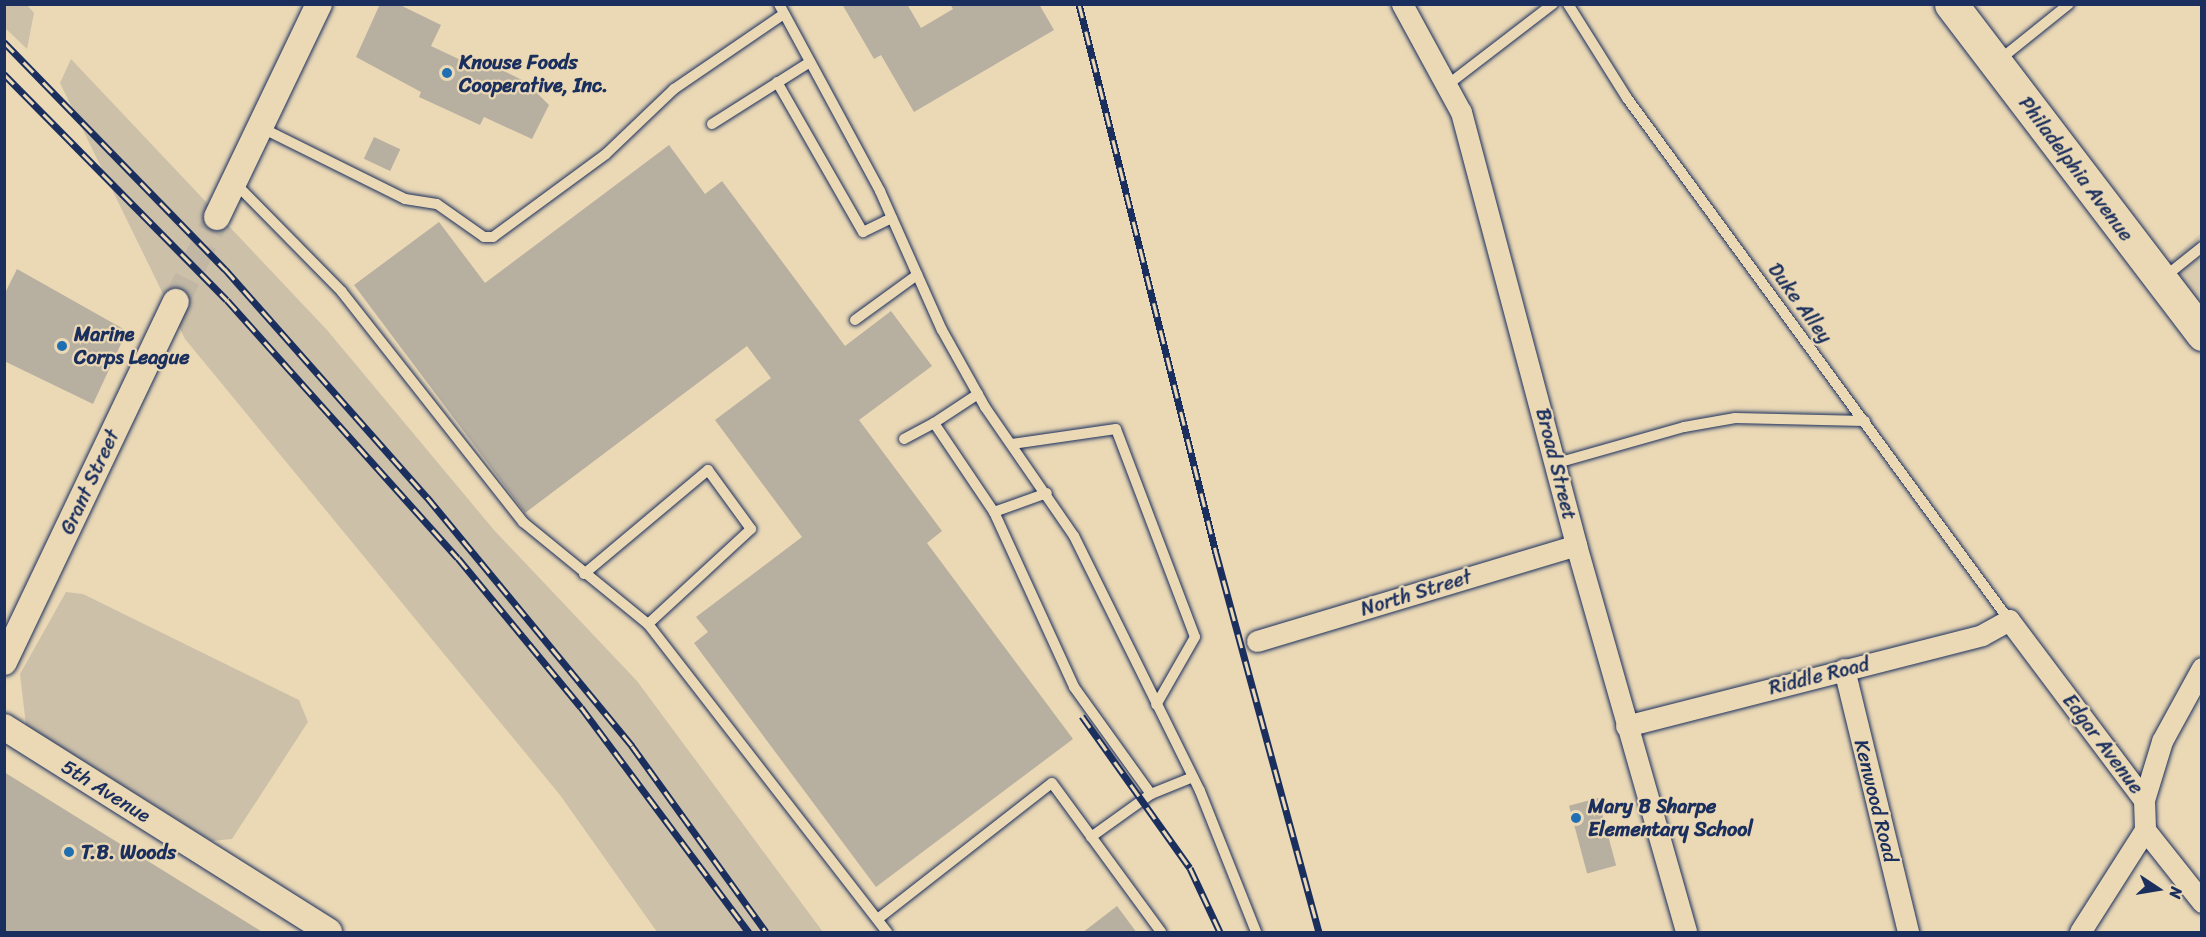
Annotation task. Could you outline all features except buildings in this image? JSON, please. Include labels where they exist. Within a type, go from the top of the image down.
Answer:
[{"type":"main road","name":"Philadelphia Avenue","points":[[1951,4],[2202,334]]},
{"type":"street","points":[[217,217],[319,4]]},
{"type":"street","name":"Broad Street","points":[[1402,4],[1461,112],[1557,463],[1576,546],[1686,933]]},
{"type":"street","name":"Grant Street","points":[[4,662],[176,302]]},
{"type":"street","name":"North Street","points":[[1257,641],[1576,546]]},
{"type":"street","name":"Riddle Road","points":[[1626,726],[1982,635],[2008,620]]},
{"type":"street","name":"Edgar Avenue","points":[[2008,620],[2144,800],[2145,830]]},
{"type":"street","points":[[2144,800],[2162,741],[2202,668]]},
{"type":"street","name":"Kenwood Road","points":[[1844,669],[1908,933]]},
{"type":"street","name":"5th Avenue","points":[[4,727],[329,933]]},
{"type":"street","points":[[2080,933],[2145,830],[2202,902]]},
{"type":"lane","points":[[1446,86],[1553,4]]},
{"type":"lane","name":"Duke Alley","points":[[1568,4],[1627,98],[1865,421],[2008,620]]},
{"type":"lane","points":[[1995,63],[2068,4]]},
{"type":"lane","points":[[260,127],[405,199],[437,204],[484,237],[494,237],[606,154],[674,89],[782,9],[892,218],[917,275],[978,394],[1074,536],[1193,777],[1256,933]]},
{"type":"lane","points":[[712,124],[810,62]]},
{"type":"lane","points":[[777,82],[863,232],[892,218]]},
{"type":"lane","points":[[234,182],[342,292],[523,522],[648,624],[701,688],[828,861],[879,918],[887,933]]},
{"type":"lane","points":[[2161,280],[2202,247]]},
{"type":"lane","points":[[855,320],[917,275]]},
{"type":"lane","points":[[904,439],[934,423],[978,394]]},
{"type":"lane","points":[[1557,463],[1684,427],[1735,418],[1865,421]]},
{"type":"lane","points":[[934,423],[994,512],[1074,687],[1151,794]]},
{"type":"lane","points":[[1012,444],[1116,429],[1195,637],[1156,705]]},
{"type":"lane","points":[[584,574],[708,470],[751,529],[648,624]]},
{"type":"lane","points":[[994,512],[1047,493]]},
{"type":"lane","points":[[1091,837],[1151,794],[1193,777]]},
{"type":"lane","points":[[879,918],[1052,783],[1161,933]]},
{"type":"shaded area","points":[[4,5],[27,5],[34,13],[27,49],[5,28]]},
{"type":"shaded area","points":[[71,59],[327,330],[494,530],[637,681],[823,932],[657,932],[560,795],[185,339],[60,83]]},
{"type":"shaded area","points":[[2201,233],[2201,334],[2162,267]]},
{"type":"shaded area","points":[[66,592],[83,594],[299,700],[308,722],[232,839],[212,841],[26,725],[20,674]]},
{"type":"tunnel","points":[[176,302],[217,217]]},
{"type":"railway","points":[[1079,4],[1216,553],[1319,932]]},
{"type":"railway","points":[[4,42],[225,269],[427,497],[632,746],[766,932]]},
{"type":"railway","points":[[4,74],[227,300],[458,558],[581,707],[749,932]]},
{"type":"railway","points":[[1082,716],[1190,868],[1220,932]]},
{"type":"place","name":"Knouse Foods Cooperative, Inc.","points":[[447,73]]},
{"type":"place","name":"Marine Corps League","points":[[62,346]]},
{"type":"place","name":"Mary B Sharpe Elementary School","points":[[1576,818]]},
{"type":"place","name":"T.B. Woods","points":[[69,852]]}]
